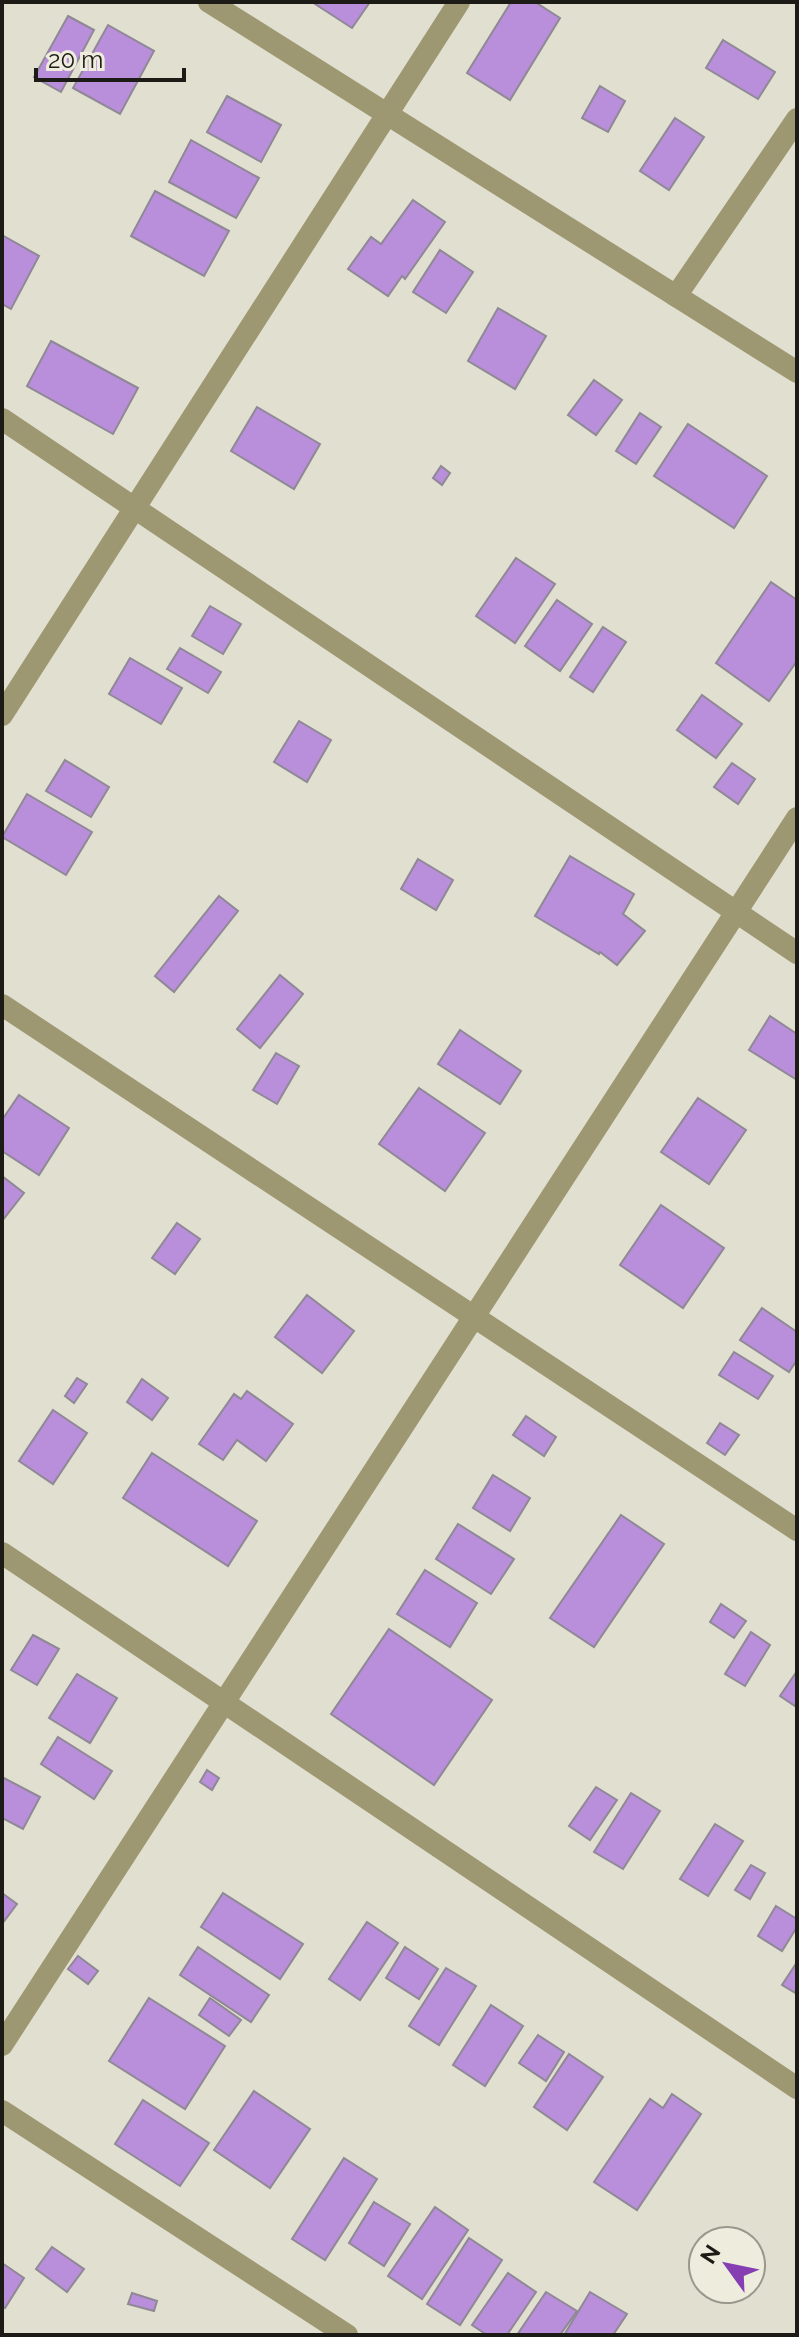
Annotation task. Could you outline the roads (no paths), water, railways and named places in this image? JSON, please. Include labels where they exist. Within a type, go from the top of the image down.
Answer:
[{"type":"street","points":[[209,2],[797,372]]},
{"type":"street","points":[[2,715],[459,2]]},
{"type":"street","points":[[676,296],[797,119]]},
{"type":"street","points":[[2,419],[797,953]]},
{"type":"street","points":[[2,2045],[797,818]]},
{"type":"street","points":[[2,1005],[797,1530]]},
{"type":"street","points":[[2,1553],[797,2088]]},
{"type":"street","points":[[2,2111],[347,2335]]}]
